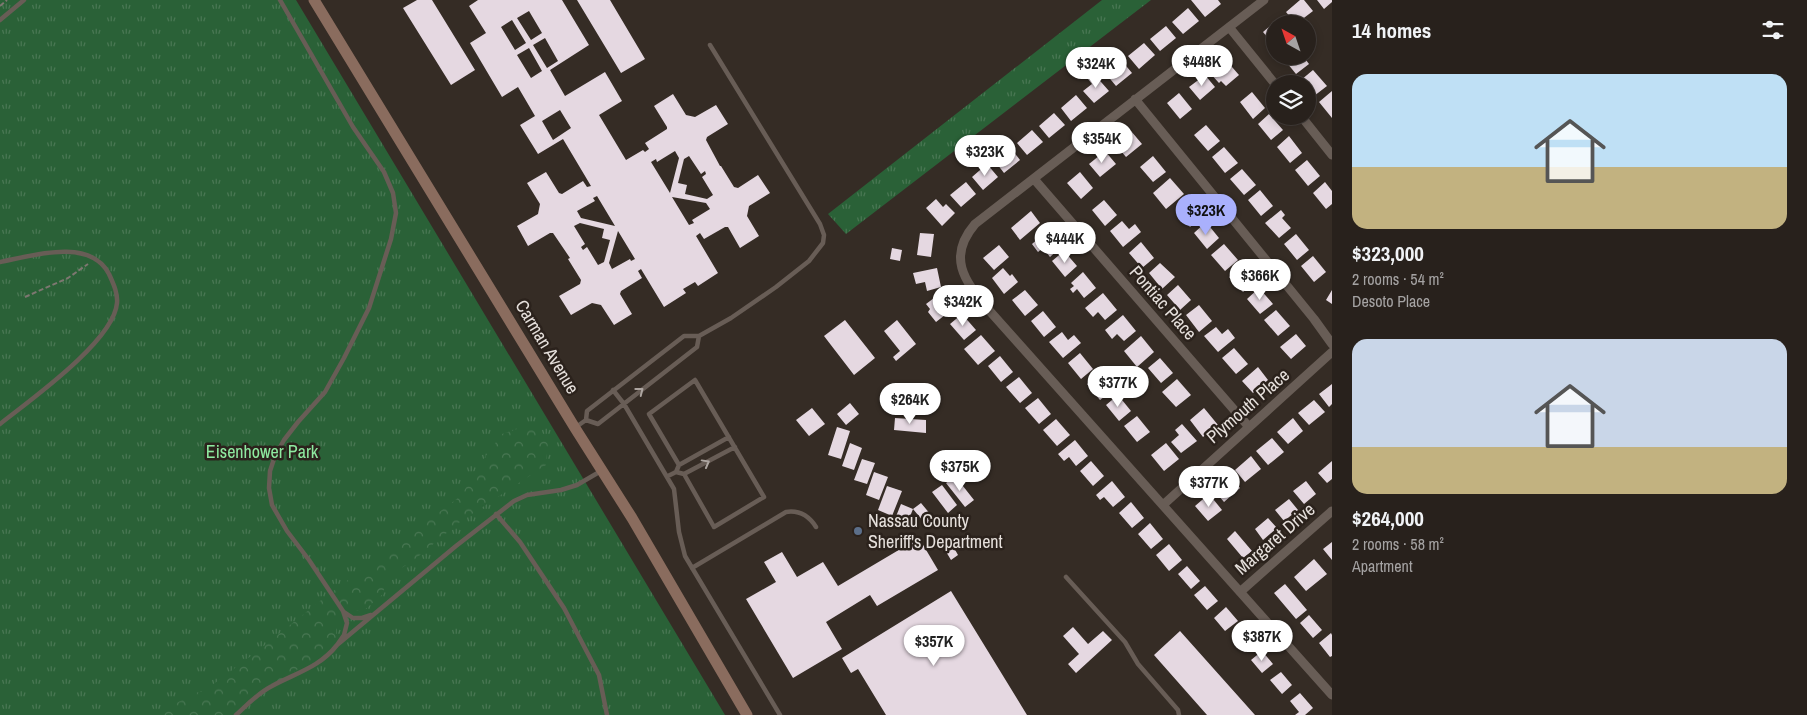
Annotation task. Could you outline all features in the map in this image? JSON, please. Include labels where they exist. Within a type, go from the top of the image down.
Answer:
[{"type":"main road","name":"Carman Avenue","points":[[314,0],[632,518],[747,715]]},
{"type":"street","points":[[1264,0],[975,224],[963,242],[960,255],[961,266],[969,286],[987,308],[1332,695]]},
{"type":"street","points":[[1229,27],[1268,75]]},
{"type":"street","points":[[1135,99],[1314,319],[1332,344]]},
{"type":"street","points":[[1308,125],[1332,155]]},
{"type":"street","name":"Pontiac Place","points":[[1034,179],[1249,427]]},
{"type":"street","name":"Plymouth Place","points":[[1163,505],[1332,352]]},
{"type":"street","name":"Margaret Drive","points":[[1240,592],[1332,511]]},
{"type":"lane","points":[[0,20],[24,0]]},
{"type":"lane","points":[[238,714],[255,697],[272,686],[298,675],[321,661],[329,655],[344,635],[347,623],[343,611],[287,531],[272,505],[269,488],[270,471],[275,456],[284,440],[325,392],[365,317],[391,239],[396,213],[393,193],[384,172],[353,126],[280,0]]},
{"type":"lane","points":[[575,428],[586,420],[587,411],[684,336],[699,336],[731,318],[776,287],[809,261],[823,243],[824,235],[820,224],[710,45]]},
{"type":"lane","points":[[0,262],[58,251],[82,253],[93,258],[107,271],[114,286],[117,303],[113,319],[99,338],[56,380],[0,424]]},
{"type":"lane","points":[[586,420],[598,424],[697,347],[699,336]]},
{"type":"lane","points":[[679,464],[649,414],[695,380],[764,497],[714,527],[684,474]]},
{"type":"lane","points":[[613,390],[624,404],[674,489],[679,532],[685,556],[780,715]]},
{"type":"lane","points":[[676,472],[679,464],[729,437]]},
{"type":"lane","points":[[668,476],[676,472],[684,474],[735,447]]},
{"type":"lane","points":[[337,645],[514,501],[527,495],[561,490],[577,485],[602,470]]},
{"type":"lane","points":[[692,568],[786,512],[801,513],[812,520],[816,527]]},
{"type":"lane","points":[[496,514],[520,542],[564,608],[598,675],[607,715]]},
{"type":"lane","points":[[1066,577],[1126,642],[1138,664],[1178,710],[1179,715]]},
{"type":"lane","points":[[343,611],[353,618],[362,618],[375,613]]},
{"type":"path","points":[[0,6],[7,0]]},
{"type":"path","points":[[25,297],[79,272],[93,258]]},
{"type":"green space","name":"Eisenhower Park","points":[[0,0],[296,0],[725,715],[0,715]]},
{"type":"green space","points":[[1102,0],[1151,0],[846,234],[828,214]]},
{"type":"green space","points":[[535,423],[548,441],[546,465],[460,522],[414,560],[386,578],[383,594],[362,612],[344,606],[337,612],[336,639],[318,657],[229,715],[156,715],[176,703],[207,689],[320,601],[462,495],[474,472],[502,434]]},
{"type":"building","points":[[417,0],[432,0],[475,70],[451,85],[403,8]]},
{"type":"building","points":[[478,0],[562,0],[589,45],[550,70],[565,96],[605,72],[622,101],[599,115],[626,160],[643,150],[645,152],[649,149],[645,143],[667,129],[654,106],[673,94],[686,115],[695,117],[716,105],[728,124],[707,137],[706,140],[720,166],[734,187],[738,188],[758,175],[770,193],[749,206],[747,216],[759,236],[740,248],[728,227],[704,239],[700,233],[696,236],[718,273],[698,286],[695,282],[683,289],[686,293],[664,307],[641,269],[638,271],[642,278],[621,291],[620,294],[632,314],[614,325],[601,305],[592,303],[571,315],[559,296],[580,284],[581,280],[568,259],[570,258],[553,233],[528,246],[517,226],[538,214],[540,204],[527,183],[546,172],[559,193],[562,194],[583,181],[587,187],[591,186],[563,139],[538,154],[520,125],[535,116],[518,87],[502,97],[470,43],[486,33],[469,6]],"holes":[[[529,11],[542,33],[531,40],[517,18]],[[512,20],[526,43],[515,50],[501,27]],[[545,38],[558,61],[547,68],[533,45]],[[529,48],[542,71],[531,78],[517,55]],[[560,110],[571,128],[553,140],[542,121]],[[675,151],[679,158],[670,193],[651,162],[656,159],[657,162]],[[689,156],[701,174],[705,171],[706,174],[702,177],[713,195],[707,199],[685,194],[687,185],[678,183],[684,159]],[[597,196],[615,226],[581,218],[577,211],[595,201],[593,198]],[[672,197],[706,203],[710,209],[692,220],[694,223],[689,225]],[[580,223],[604,229],[602,238],[610,240],[604,262],[598,265],[587,247],[583,250],[581,247],[585,244],[574,226]],[[618,231],[635,259],[631,261],[630,259],[612,269],[609,263]]]},
{"type":"building","points":[[577,0],[610,0],[645,59],[621,73]]},
{"type":"building","points":[[1191,0],[1218,0],[1221,4],[1205,17]]},
{"type":"building","points":[[1300,0],[1304,0],[1313,11],[1308,15],[1288,15],[1286,12]]},
{"type":"building","points":[[1317,0],[1332,0],[1332,2],[1324,9]]},
{"type":"building","points":[[1188,8],[1199,21],[1183,34],[1172,22]]},
{"type":"building","points":[[1166,26],[1176,38],[1160,51],[1150,39]]},
{"type":"building","points":[[1144,43],[1155,55],[1139,69],[1128,56]]},
{"type":"building","points":[[1225,59],[1239,75],[1226,86],[1221,81],[1219,83],[1209,72]]},
{"type":"building","points":[[1122,61],[1132,73],[1116,86],[1106,74]]},
{"type":"building","points":[[1289,65],[1308,65],[1296,74]]},
{"type":"building","points":[[1313,70],[1327,86],[1316,94],[1316,75],[1307,75]]},
{"type":"building","points":[[1094,74],[1109,91],[1094,103],[1083,91],[1092,84],[1088,79]]},
{"type":"building","points":[[1205,75],[1215,87],[1200,100],[1189,87]]},
{"type":"building","points":[[1332,91],[1332,118],[1319,102]]},
{"type":"building","points":[[1252,92],[1265,108],[1253,119],[1240,102]]},
{"type":"building","points":[[1179,93],[1192,109],[1180,119],[1167,103]]},
{"type":"building","points":[[1076,95],[1087,108],[1071,121],[1061,108]]},
{"type":"building","points":[[1054,113],[1065,125],[1049,138],[1039,126]]},
{"type":"building","points":[[1266,117],[1266,125],[1279,125],[1283,130],[1271,140],[1258,124]]},
{"type":"building","points":[[1206,125],[1220,141],[1208,151],[1194,135]]},
{"type":"building","points":[[1032,130],[1043,142],[1027,155],[1017,143]]},
{"type":"building","points":[[1131,131],[1142,144],[1126,157],[1115,144]]},
{"type":"building","points":[[1289,136],[1302,153],[1290,163],[1277,147]]},
{"type":"building","points":[[1010,147],[1020,160],[1004,173],[994,160]]},
{"type":"building","points":[[1224,147],[1238,163],[1225,173],[1212,157]]},
{"type":"building","points":[[1105,151],[1116,164],[1100,177],[1089,164]]},
{"type":"building","points":[[1153,156],[1166,172],[1153,182],[1140,167]]},
{"type":"building","points":[[1307,160],[1320,176],[1308,186],[1295,170]]},
{"type":"building","points":[[987,164],[998,177],[983,190],[972,177]]},
{"type":"building","points":[[1242,169],[1256,185],[1244,195],[1230,179]]},
{"type":"building","points":[[1080,172],[1093,188],[1081,199],[1067,183]]},
{"type":"building","points":[[1170,178],[1184,194],[1166,209],[1153,193]]},
{"type":"building","points":[[966,182],[976,194],[961,207],[950,195]]},
{"type":"building","points":[[1325,182],[1332,191],[1332,204],[1326,209],[1313,193]]},
{"type":"building","points":[[1260,190],[1273,206],[1261,216],[1248,200]]},
{"type":"building","points":[[936,199],[943,207],[946,204],[955,213],[942,226],[926,208]]},
{"type":"building","points":[[1104,200],[1117,215],[1105,226],[1092,210]]},
{"type":"building","points":[[1188,200],[1202,216],[1190,227],[1176,210]]},
{"type":"building","points":[[1281,210],[1285,215],[1282,218],[1291,228],[1279,238],[1265,223]]},
{"type":"building","points":[[1031,211],[1040,223],[1020,240],[1011,228]]},
{"type":"building","points":[[1122,221],[1129,229],[1135,224],[1141,232],[1123,247],[1110,231]]},
{"type":"building","points":[[1206,222],[1219,238],[1207,249],[1194,233]]},
{"type":"building","points":[[1048,230],[1062,246],[1050,257],[1043,248],[1038,252],[1032,244]]},
{"type":"building","points":[[920,233],[934,234],[931,257],[917,255]]},
{"type":"building","points":[[1296,234],[1309,250],[1297,260],[1284,244]]},
{"type":"building","points":[[1141,242],[1154,258],[1142,268],[1129,253]]},
{"type":"building","points":[[1224,244],[1238,260],[1225,271],[1211,255]]},
{"type":"building","points":[[999,245],[1009,257],[994,270],[983,258]]},
{"type":"building","points":[[892,248],[902,250],[900,261],[890,259]]},
{"type":"building","points":[[1064,251],[1077,266],[1065,277],[1052,261]]},
{"type":"building","points":[[1313,256],[1326,272],[1314,282],[1301,266]]},
{"type":"building","points":[[1160,263],[1175,277],[1162,289],[1149,273]]},
{"type":"building","points":[[1242,267],[1255,282],[1243,292],[1229,277]]},
{"type":"building","points":[[937,268],[941,287],[927,291],[925,282],[916,284],[913,273]]},
{"type":"building","points":[[1003,268],[1010,276],[1012,274],[1018,282],[1004,294],[992,278]]},
{"type":"building","points":[[1083,272],[1096,288],[1084,298],[1077,289],[1073,293],[1070,289],[1074,286],[1071,283]]},
{"type":"building","points":[[1178,285],[1191,300],[1180,310],[1167,295]]},
{"type":"building","points":[[1259,288],[1273,304],[1260,314],[1247,299]]},
{"type":"building","points":[[1025,290],[1038,305],[1025,316],[1012,300]]},
{"type":"building","points":[[1332,290],[1332,304],[1326,300]]},
{"type":"building","points":[[942,292],[954,308],[936,322],[928,312],[930,309],[926,304]]},
{"type":"building","points":[[1103,293],[1117,310],[1105,320],[1098,312],[1093,317],[1085,308]]},
{"type":"building","points":[[1199,305],[1212,321],[1199,332],[1186,315]]},
{"type":"building","points":[[1276,310],[1290,326],[1278,336],[1264,320]]},
{"type":"building","points":[[1043,311],[1056,327],[1044,337],[1031,321]]},
{"type":"building","points":[[962,314],[976,330],[964,340],[950,324]]},
{"type":"building","points":[[1123,315],[1136,331],[1124,341],[1117,334],[1112,339],[1105,330]]},
{"type":"building","points":[[845,320],[875,358],[854,375],[824,336]]},
{"type":"building","points":[[897,320],[916,344],[896,361],[893,357],[900,351],[884,331]]},
{"type":"building","points":[[1216,327],[1222,334],[1228,329],[1235,338],[1218,352],[1204,336]]},
{"type":"building","points":[[1062,332],[1068,340],[1074,335],[1081,343],[1063,358],[1049,342]]},
{"type":"building","points":[[1296,334],[1306,346],[1291,359],[1280,347]]},
{"type":"building","points":[[981,335],[995,351],[978,365],[964,349]]},
{"type":"building","points":[[1141,336],[1154,352],[1137,367],[1124,351]]},
{"type":"building","points":[[1234,348],[1248,364],[1236,374],[1222,358]]},
{"type":"building","points":[[1080,353],[1093,369],[1081,379],[1068,363]]},
{"type":"building","points":[[1000,356],[1013,372],[1001,382],[988,366]]},
{"type":"building","points":[[1160,358],[1173,373],[1161,383],[1148,368]]},
{"type":"building","points":[[1258,367],[1268,380],[1253,393],[1242,381]]},
{"type":"building","points":[[1099,374],[1113,390],[1100,400],[1087,384]]},
{"type":"building","points":[[1019,377],[1032,393],[1020,403],[1006,387]]},
{"type":"building","points":[[1177,379],[1191,395],[1176,407],[1162,392]]},
{"type":"building","points":[[1332,384],[1332,404],[1329,407],[1319,394]]},
{"type":"building","points":[[1118,395],[1131,411],[1119,421],[1106,405]]},
{"type":"building","points":[[1038,398],[1051,414],[1039,424],[1025,408]]},
{"type":"building","points":[[1314,400],[1325,412],[1309,425],[1298,413]]},
{"type":"building","points":[[850,403],[859,414],[846,425],[837,414]]},
{"type":"building","points":[[812,408],[825,424],[809,436],[796,420]]},
{"type":"building","points":[[1204,408],[1218,425],[1203,437],[1190,420]]},
{"type":"building","points":[[1137,416],[1150,432],[1137,442],[1124,426]]},
{"type":"building","points":[[895,418],[926,420],[926,433],[894,430]]},
{"type":"building","points":[[1293,418],[1303,431],[1288,444],[1277,432]]},
{"type":"building","points":[[1056,419],[1070,435],[1057,446],[1043,430]]},
{"type":"building","points":[[1182,424],[1197,441],[1181,453],[1171,442],[1179,435],[1175,430]]},
{"type":"building","points":[[837,427],[850,431],[841,459],[828,455]]},
{"type":"building","points":[[1272,438],[1284,452],[1268,465],[1256,451]]},
{"type":"building","points":[[1075,440],[1088,456],[1076,466],[1069,457],[1064,461],[1058,454]]},
{"type":"building","points":[[850,443],[862,448],[854,470],[842,466]]},
{"type":"building","points":[[1166,443],[1179,459],[1164,471],[1151,455]]},
{"type":"building","points":[[1251,456],[1261,469],[1245,482],[1235,470]]},
{"type":"building","points":[[862,459],[875,463],[867,484],[854,480]]},
{"type":"building","points":[[1091,461],[1104,476],[1093,486],[1080,471]]},
{"type":"building","points":[[1332,461],[1332,479],[1327,483],[1318,473]]},
{"type":"building","points":[[874,472],[888,477],[879,500],[866,495]]},
{"type":"building","points":[[1230,475],[1240,488],[1224,502],[1213,489]]},
{"type":"building","points":[[955,476],[974,500],[965,507],[946,483]]},
{"type":"building","points":[[1112,481],[1125,497],[1113,507],[1104,497],[1100,500],[1096,495]]},
{"type":"building","points":[[1306,481],[1316,494],[1304,504],[1293,491]]},
{"type":"building","points":[[942,485],[957,505],[948,513],[932,492]]},
{"type":"building","points":[[887,486],[902,491],[892,516],[878,510]]},
{"type":"building","points":[[1209,494],[1222,510],[1208,521],[1195,506]]},
{"type":"building","points":[[1289,499],[1298,510],[1284,521],[1275,510]]},
{"type":"building","points":[[1131,502],[1144,518],[1132,528],[1119,513]]},
{"type":"building","points":[[921,503],[936,521],[928,527],[913,509]]},
{"type":"building","points":[[901,504],[913,509],[905,529],[893,524]]},
{"type":"building","points":[[1268,518],[1277,528],[1263,540],[1255,529]]},
{"type":"building","points":[[1150,523],[1163,539],[1151,549],[1138,534]]},
{"type":"building","points":[[1235,531],[1252,551],[1243,558],[1227,539]]},
{"type":"building","points":[[919,538],[938,570],[877,606],[870,595],[826,622],[842,649],[793,678],[746,599],[776,582],[764,562],[782,552],[797,577],[823,562],[838,586]]},
{"type":"building","points":[[1332,542],[1332,560],[1323,549]]},
{"type":"building","points":[[1169,544],[1182,560],[1169,571],[1156,555]]},
{"type":"building","points":[[953,546],[958,555],[951,560],[945,550]]},
{"type":"building","points":[[1314,559],[1327,574],[1306,591],[1294,577]]},
{"type":"building","points":[[1187,566],[1200,581],[1191,589],[1178,574]]},
{"type":"building","points":[[1285,584],[1307,610],[1296,619],[1274,593]]},
{"type":"building","points":[[1205,586],[1218,601],[1207,610],[1194,595]]},
{"type":"building","points":[[951,591],[1027,715],[886,715],[858,669],[851,673],[842,658]]},
{"type":"building","points":[[1226,607],[1238,621],[1225,631],[1214,618]]},
{"type":"building","points":[[1309,615],[1322,630],[1313,638],[1300,623]]},
{"type":"building","points":[[1073,627],[1088,644],[1103,631],[1112,640],[1076,673],[1068,664],[1079,654],[1063,636]]},
{"type":"building","points":[[1180,631],[1255,715],[1207,715],[1154,655]]},
{"type":"building","points":[[1244,632],[1255,644],[1245,652],[1235,640]]},
{"type":"building","points":[[1331,633],[1332,656],[1330,657],[1319,643]]},
{"type":"building","points":[[1262,651],[1273,664],[1262,673],[1251,660]]},
{"type":"building","points":[[1281,672],[1292,685],[1282,694],[1270,680]]},
{"type":"building","points":[[1300,693],[1313,708],[1305,715],[1295,715],[1299,712],[1290,701]]},
{"type":"place","name":"Nassau County Sheriff's Department","points":[[858,531]]}]
